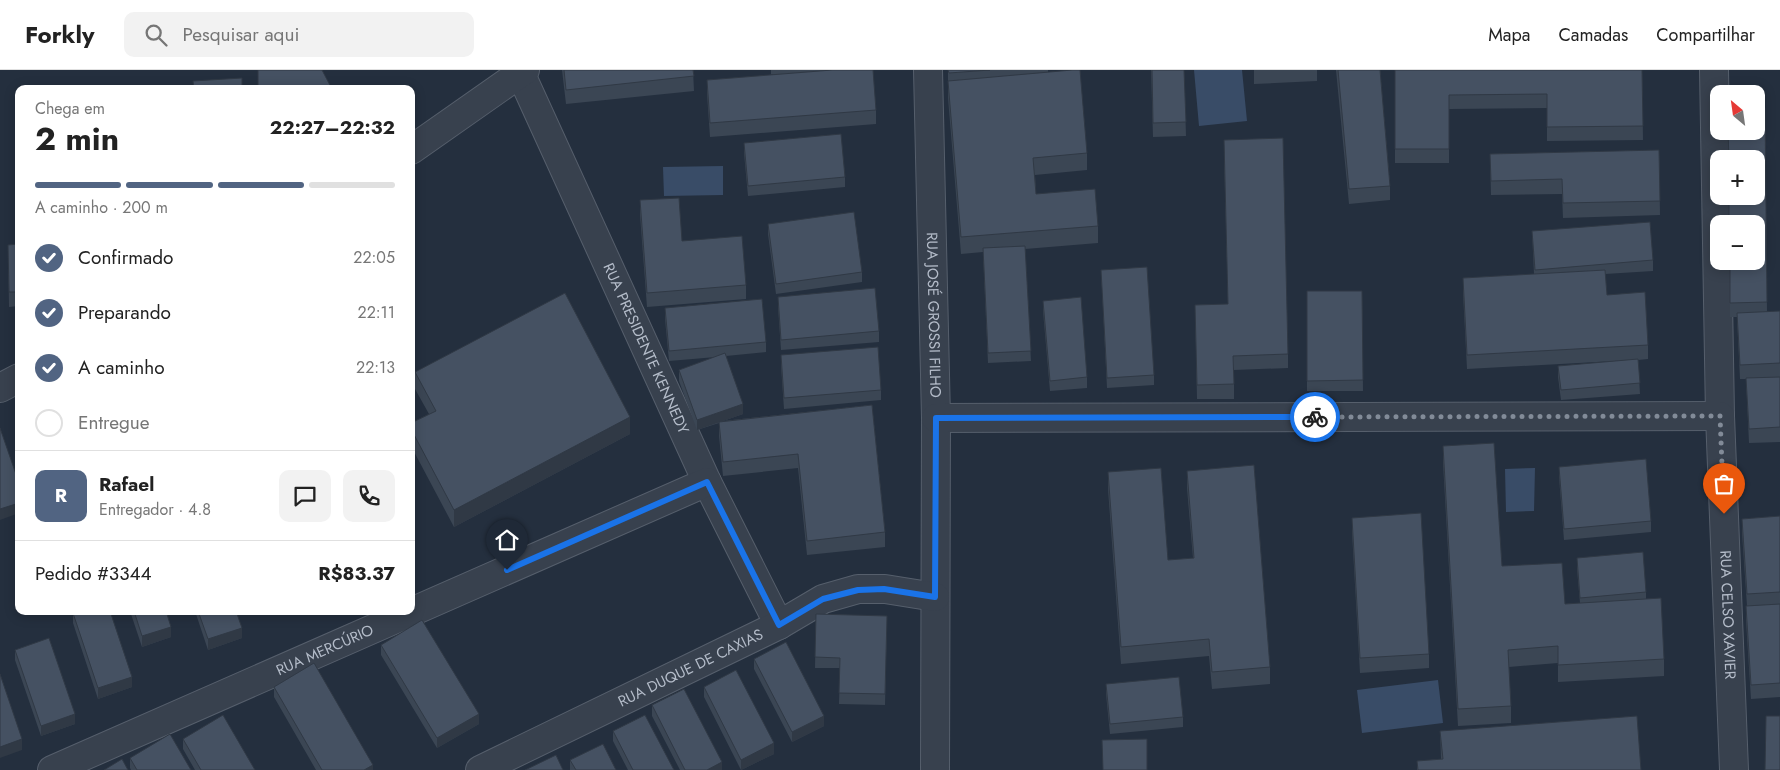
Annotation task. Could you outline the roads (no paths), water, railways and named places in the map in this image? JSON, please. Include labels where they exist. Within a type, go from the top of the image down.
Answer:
[{"type":"street","name":"RUA JOSÉ GROSSI FILHO","points":[[928,70],[936,418],[935,770]]},
{"type":"street","name":"RUA CELSO XAVIER","points":[[1714,70],[1720,416],[1734,770]]},
{"type":"street","points":[[415,147],[522,71]]},
{"type":"street","name":"RUA PRESIDENTE KENNEDY","points":[[522,71],[707,482],[779,625]]},
{"type":"street","points":[[0,388],[15,380]]},
{"type":"street","points":[[936,418],[1720,416]]},
{"type":"street","name":"RUA MERCÚRIO","points":[[415,610],[707,482]]},
{"type":"street","name":"RUA DUQUE DE CAXIAS","points":[[480,770],[779,625],[823,599],[858,590],[884,589],[935,597]]},
{"type":"street","name":"RUA MERCÚRIO","points":[[52,770],[405,615]]},
{"type":"water","points":[[1194,70],[1242,70],[1247,121],[1199,126]]},
{"type":"water","points":[[723,166],[723,195],[664,196],[663,167]]},
{"type":"water","points":[[1535,468],[1534,511],[1506,512],[1505,469]]},
{"type":"water","points":[[1438,680],[1443,723],[1362,733],[1357,690]]}]
